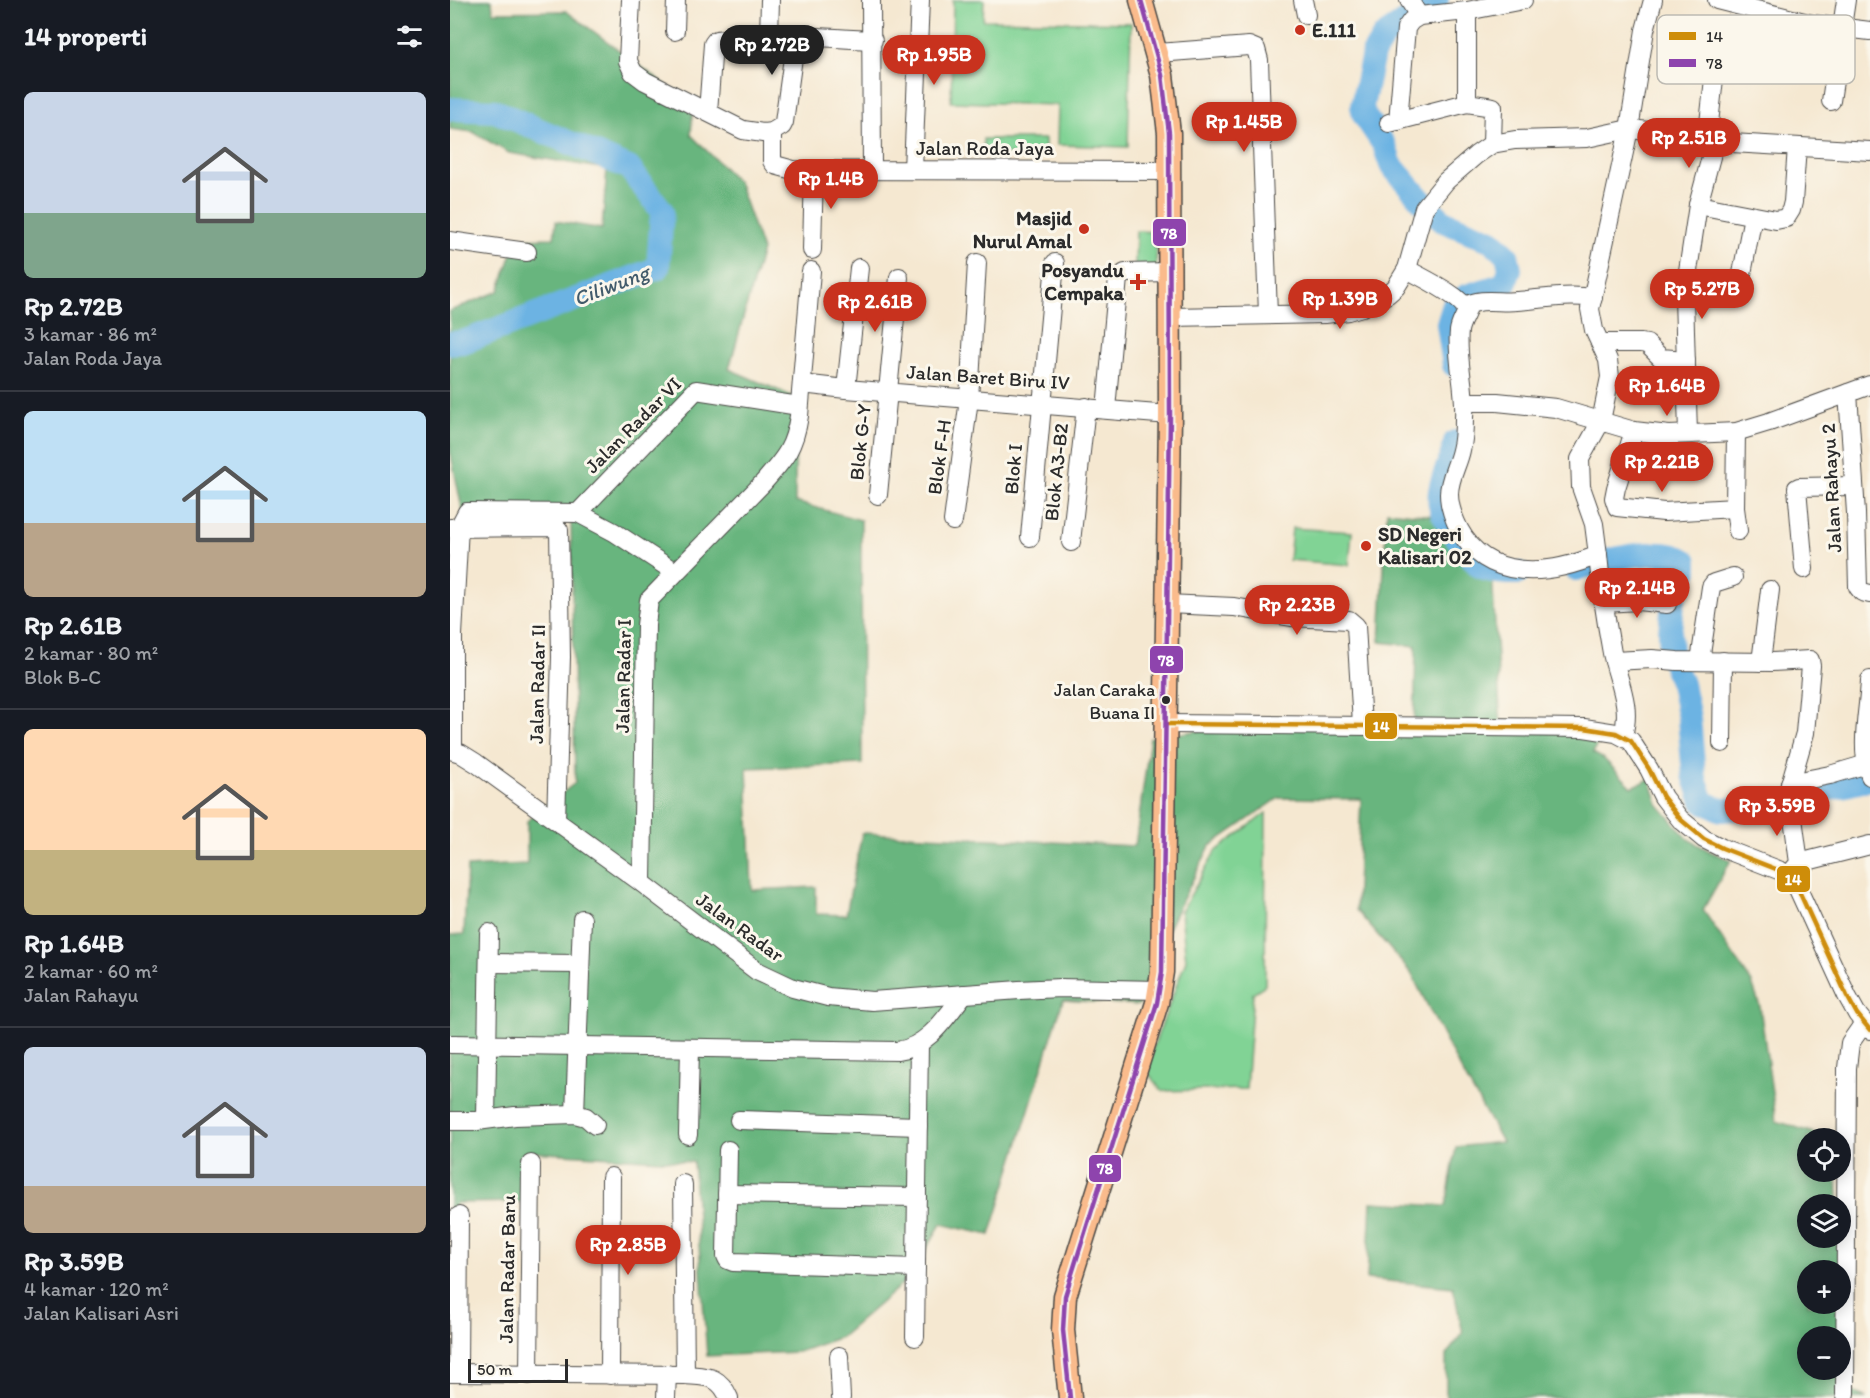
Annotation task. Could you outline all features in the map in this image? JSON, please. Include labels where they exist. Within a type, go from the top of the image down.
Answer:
[{"type":"main road","points":[[1070,1398],[1063,1330],[1065,1296],[1160,990],[1170,415],[1170,171],[1167,107],[1158,53],[1141,0]]},
{"type":"street","points":[[630,0],[628,62],[630,68],[645,81],[743,130],[763,133],[772,132],[782,126],[796,36]]},
{"type":"street","points":[[675,31],[676,0]]},
{"type":"street","points":[[769,37],[770,0]]},
{"type":"street","points":[[871,0],[872,170]]},
{"type":"street","points":[[913,170],[920,0]]},
{"type":"street","points":[[1492,144],[1493,107],[1467,103],[1393,122],[1406,28],[1416,11],[1467,11],[1523,0]]},
{"type":"street","points":[[1623,735],[1627,723],[1624,690],[1614,662],[1594,524],[1581,487],[1579,467],[1583,451],[1601,421],[1610,377],[1608,360],[1592,321],[1590,309],[1629,129],[1645,30],[1653,0]]},
{"type":"street","points":[[1717,0],[1738,3],[1777,15]]},
{"type":"street","points":[[1844,15],[1846,0]]},
{"type":"street","points":[[1467,11],[1467,103]]},
{"type":"street","points":[[1855,29],[1870,30]]},
{"type":"street","points":[[708,112],[714,42],[744,37],[796,36],[873,40]]},
{"type":"street","points":[[1158,53],[1249,46],[1256,49],[1259,60],[1268,315]]},
{"type":"street","points":[[1688,434],[1683,309],[1698,206],[1711,142],[1714,84]]},
{"type":"street","points":[[1832,101],[1834,84]]},
{"type":"street","points":[[1170,317],[1325,314],[1362,307],[1388,294],[1400,283],[1407,269],[1428,202],[1462,167],[1492,144],[1515,140],[1587,138],[1629,129],[1711,142],[1870,151]]},
{"type":"street","name":"Jalan Roda Jaya","points":[[772,132],[772,161],[775,165],[793,170],[1170,171]]},
{"type":"street","points":[[1698,206],[1780,220],[1789,215],[1793,202],[1797,147]]},
{"type":"street","points":[[812,250],[814,170]]},
{"type":"street","points":[[1740,284],[1753,216]]},
{"type":"street","points":[[450,241],[527,252]]},
{"type":"street","name":"Blok F-H","points":[[953,521],[969,399],[977,263]]},
{"type":"street","name":"Blok I","points":[[1030,537],[1055,263]]},
{"type":"street","points":[[846,390],[859,268]]},
{"type":"street","points":[[1407,269],[1460,302],[1466,313],[1459,332],[1465,402],[1461,452],[1451,477],[1449,493],[1453,514],[1464,537],[1480,555],[1503,566],[1548,570],[1598,560]]},
{"type":"street","name":"Jalan Radar I","points":[[642,884],[646,615],[651,595],[763,483],[786,456],[795,439],[812,271]]},
{"type":"street","points":[[1106,409],[1118,278],[1125,273],[1170,272]]},
{"type":"street","name":"Blok G-Y","points":[[878,495],[899,277]]},
{"type":"street","points":[[1460,302],[1482,300],[1514,302],[1566,296],[1593,298]]},
{"type":"street","points":[[1600,343],[1647,344],[1661,358],[1686,360]]},
{"type":"street","name":"Jalan Baret Biru IV","points":[[802,384],[846,390],[1170,415]]},
{"type":"street","points":[[1465,402],[1542,406],[1634,431],[1669,435],[1736,432],[1870,385]]},
{"type":"street","name":"Jalan Radar VI","points":[[578,513],[696,390],[799,406]]},
{"type":"street","name":"Jalan Rahayu 2","points":[[1848,393],[1864,588]]},
{"type":"street","name":"Blok A3-B2","points":[[1071,542],[1086,407]]},
{"type":"street","points":[[1634,431],[1616,488],[1614,498],[1617,507],[1664,512],[1735,508]]},
{"type":"street","points":[[1736,432],[1735,508],[1738,531]]},
{"type":"street","points":[[1804,569],[1797,488],[1854,486]]},
{"type":"street","points":[[452,750],[451,635],[455,528],[469,511],[578,513],[614,532],[675,572]]},
{"type":"street","name":"Jalan Radar II","points":[[455,528],[556,527],[559,530],[561,657],[556,820]]},
{"type":"street","points":[[1700,661],[1711,587],[1714,583],[1733,577]]},
{"type":"street","points":[[1761,662],[1770,590]]},
{"type":"street","points":[[1605,603],[1638,601],[1667,604]]},
{"type":"street","points":[[1167,604],[1234,607],[1291,617],[1349,620],[1355,623],[1362,725]]},
{"type":"street","points":[[1614,662],[1672,660],[1761,662],[1808,659],[1811,662],[1805,733],[1790,785],[1796,883],[1847,996],[1867,1027],[1850,1043],[1847,1068],[1845,1394]]},
{"type":"street","points":[[1722,742],[1723,661]]},
{"type":"street","points":[[1790,785],[1830,775],[1868,770],[1865,742],[1870,680]]},
{"type":"street","points":[[1166,724],[1607,730],[1623,735],[1631,741],[1662,797],[1691,829],[1722,848],[1794,869],[1870,844]]},
{"type":"street","name":"Jalan Radar","points":[[452,750],[476,763],[556,820],[757,971],[793,988],[828,997],[872,1001],[1060,988],[1160,990]]},
{"type":"street","points":[[575,1114],[582,919]]},
{"type":"street","points":[[486,1119],[489,933]]},
{"type":"street","points":[[489,963],[580,964]]},
{"type":"street","points":[[450,1044],[880,1052],[903,1050],[919,1044],[937,1028],[964,994]]},
{"type":"street","points":[[915,1337],[919,1044]]},
{"type":"street","points":[[688,1135],[690,1048]]},
{"type":"street","points":[[450,1121],[575,1114],[586,1117],[595,1125]]},
{"type":"street","points":[[739,1120],[918,1126]]},
{"type":"street","points":[[728,1150],[726,1256],[729,1261],[916,1268]]},
{"type":"street","name":"Jalan Radar Baru","points":[[529,1375],[531,1164]]},
{"type":"street","points":[[610,1375],[611,1177]]},
{"type":"street","points":[[683,1184],[686,1375]]},
{"type":"street","points":[[727,1194],[917,1197]]},
{"type":"street","points":[[459,1216],[454,1275],[454,1373],[686,1375],[716,1379],[725,1388],[729,1398]]},
{"type":"street","points":[[839,1356],[841,1398]]},
{"type":"street","points":[[666,1398],[667,1374]]},
{"type":"green space","points":[[450,0],[492,0],[493,12],[566,11],[693,105],[691,135],[738,182],[762,250],[729,369],[796,398],[795,502],[861,520],[862,764],[747,768],[752,890],[816,887],[816,914],[846,915],[862,833],[1135,846],[1150,738],[1242,724],[1414,730],[1416,646],[1380,642],[1387,511],[1442,517],[1467,556],[1492,572],[1501,728],[1601,736],[1593,753],[1604,759],[1632,787],[1650,779],[1658,804],[1688,839],[1731,860],[1703,910],[1752,983],[1760,1007],[1776,1121],[1798,1128],[1797,1182],[1837,1182],[1838,1194],[1797,1194],[1797,1248],[1840,1248],[1841,1260],[1797,1260],[1797,1314],[1843,1314],[1843,1326],[1797,1326],[1797,1380],[1846,1380],[1846,1389],[1867,1398],[1446,1398],[1446,1355],[1463,1333],[1453,1287],[1367,1279],[1371,1202],[1446,1206],[1456,1147],[1502,1142],[1456,1061],[1411,973],[1356,910],[1361,799],[1279,798],[1210,846],[1160,944],[1139,1005],[1063,1000],[990,1235],[941,1224],[908,1279],[841,1337],[798,1352],[707,1356],[693,1162],[531,1152],[527,1202],[456,1203],[450,1226],[450,935],[464,934],[467,867],[527,864],[527,821],[575,783],[571,521],[463,514],[450,450],[450,311],[499,291],[517,239],[554,238],[556,221],[602,229],[607,169],[509,153],[473,132],[450,129]]},
{"type":"green space","points":[[953,0],[984,0],[983,20],[1131,23],[1128,147],[1057,145],[1058,105],[951,102]]},
{"type":"green space","points":[[983,139],[1045,139],[1045,154],[984,155]]},
{"type":"green space","points":[[1136,231],[1157,232],[1156,266],[1135,265]]},
{"type":"green space","points":[[1292,528],[1352,532],[1349,565],[1289,560]]},
{"type":"green space","points":[[1266,813],[1265,985],[1253,993],[1246,1089],[1162,1091],[1145,1069],[1186,960],[1181,912],[1215,852]]},
{"type":"waterway","points":[[1437,0],[1384,36],[1373,54],[1362,106],[1364,115],[1384,145],[1391,165],[1421,200],[1443,221],[1492,241],[1507,255],[1510,269],[1505,284],[1466,296],[1454,305],[1448,324],[1454,365]]},
{"type":"waterway","name":"Ciliwung","points":[[450,109],[495,111],[629,168],[662,211],[658,268],[463,342],[450,343]]},
{"type":"waterway","points":[[1455,442],[1440,489],[1442,511],[1476,563],[1494,572],[1518,573]]},
{"type":"waterway","points":[[1576,569],[1616,558],[1647,554],[1675,556],[1686,561],[1686,572],[1678,586],[1673,603],[1670,631],[1671,655],[1682,684],[1689,718],[1694,775],[1703,802],[1722,810],[1783,805],[1808,794],[1870,779]]},
{"type":"transit line","name":"78","points":[[1070,1398],[1063,1330],[1065,1296],[1157,1003],[1162,972],[1170,415],[1169,133],[1162,75],[1141,0]]},
{"type":"transit line","name":"14","points":[[1166,724],[1584,728],[1616,733],[1631,741],[1663,797],[1680,819],[1704,839],[1793,878],[1847,996],[1857,1014],[1870,1030]]},
{"type":"place","name":"E.111","points":[[1300,30]]},
{"type":"place","name":"Masjid Nurul Amal","points":[[1084,229]]},
{"type":"place","name":"Posyandu Cempaka","points":[[1138,282]]},
{"type":"place","name":"SD Negeri Kalisari 02","points":[[1366,546]]},
{"type":"place","name":"Jalan Caraka Buana II","points":[[1166,700]]}]
